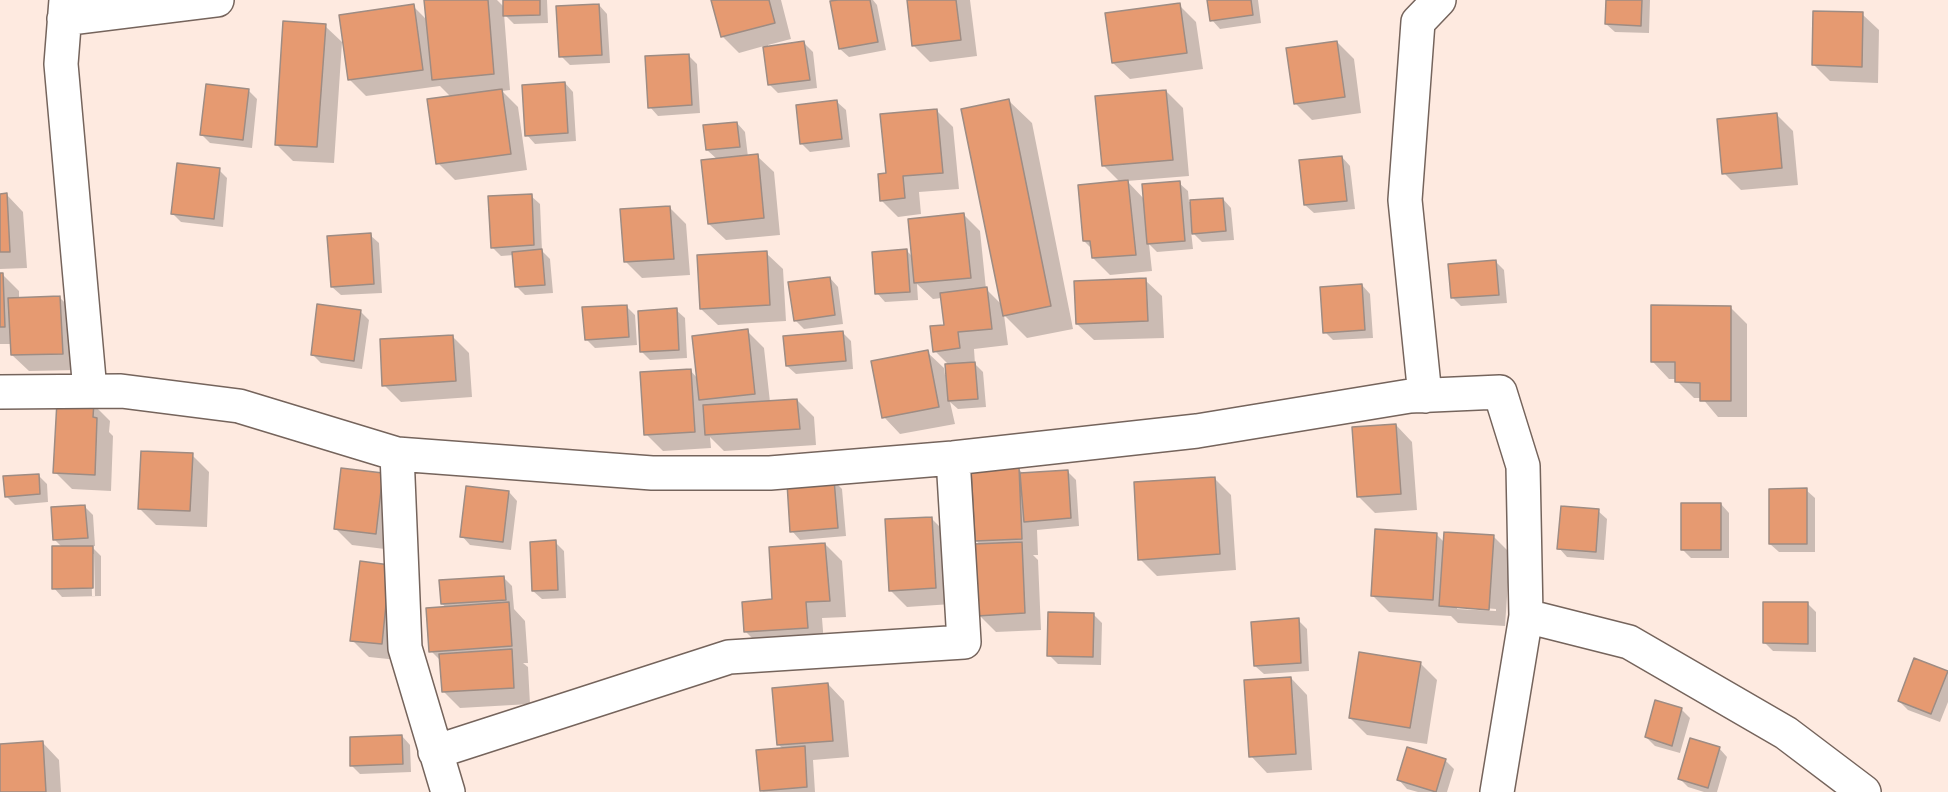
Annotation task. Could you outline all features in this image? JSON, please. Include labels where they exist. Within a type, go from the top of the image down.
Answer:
[{"type":"street","points":[[90,391],[62,64],[65,10],[217,0]]},
{"type":"street","points":[[1425,396],[1406,200],[1418,22],[1439,0]]},
{"type":"street","points":[[0,392],[121,391],[238,406],[397,454],[652,473],[770,473],[953,458],[1197,431],[1410,396],[1500,392],[1523,466],[1526,616],[1497,792]]},
{"type":"street","points":[[397,454],[405,648],[448,792]]},
{"type":"street","points":[[435,752],[729,657],[964,642],[953,458]]},
{"type":"street","points":[[1526,616],[1629,642],[1786,733],[1864,792]]},
{"type":"building","points":[[424,0],[488,0],[494,74],[432,80]]},
{"type":"building","points":[[503,0],[540,0],[540,15],[503,16]]},
{"type":"building","points":[[711,0],[769,0],[775,23],[721,37]]},
{"type":"building","points":[[870,0],[878,42],[839,49],[830,1]]},
{"type":"building","points":[[907,0],[956,0],[961,40],[912,46]]},
{"type":"building","points":[[1207,0],[1251,0],[1253,15],[1210,21]]},
{"type":"building","points":[[1606,0],[1642,0],[1641,26],[1605,24]]},
{"type":"building","points":[[1180,3],[1187,53],[1112,63],[1105,13]]},
{"type":"building","points":[[414,4],[423,70],[348,80],[339,15]]},
{"type":"building","points":[[599,4],[602,55],[559,57],[556,6]]},
{"type":"building","points":[[1813,11],[1863,12],[1862,67],[1812,65]]},
{"type":"building","points":[[283,21],[326,24],[317,147],[275,145]]},
{"type":"building","points":[[804,41],[810,80],[768,85],[763,47]]},
{"type":"building","points":[[1337,41],[1345,97],[1294,104],[1286,48]]},
{"type":"building","points":[[689,54],[692,105],[648,108],[645,56]]},
{"type":"building","points":[[565,82],[568,133],[525,136],[522,85]]},
{"type":"building","points":[[206,84],[249,89],[243,140],[200,135]]},
{"type":"building","points":[[502,89],[511,154],[436,164],[427,99]]},
{"type":"building","points":[[1166,90],[1173,160],[1102,166],[1095,96]]},
{"type":"building","points":[[1009,99],[1051,306],[1003,316],[961,109]]},
{"type":"building","points":[[837,100],[842,139],[800,144],[796,105]]},
{"type":"building","points":[[937,109],[943,173],[903,176],[905,198],[880,201],[878,174],[886,173],[880,114]]},
{"type":"building","points":[[1777,113],[1782,168],[1722,174],[1717,119]]},
{"type":"building","points":[[737,122],[740,147],[706,150],[703,125]]},
{"type":"building","points":[[758,154],[764,218],[708,224],[701,160]]},
{"type":"building","points":[[1342,156],[1347,201],[1304,205],[1299,160]]},
{"type":"building","points":[[177,163],[220,168],[214,219],[171,214]]},
{"type":"building","points":[[1128,180],[1136,255],[1092,258],[1090,241],[1083,241],[1078,185]]},
{"type":"building","points":[[1180,181],[1185,241],[1147,244],[1142,184]]},
{"type":"building","points":[[7,193],[10,252],[0,252],[0,194]]},
{"type":"building","points":[[532,194],[534,245],[491,248],[488,196]]},
{"type":"building","points":[[1223,198],[1226,231],[1192,234],[1190,200]]},
{"type":"building","points":[[670,206],[674,259],[624,262],[620,209]]},
{"type":"building","points":[[964,213],[971,278],[914,283],[908,219]]},
{"type":"building","points":[[371,233],[374,284],[331,287],[327,236]]},
{"type":"building","points":[[542,249],[545,285],[515,287],[512,252]]},
{"type":"building","points":[[907,249],[910,292],[875,294],[872,252]]},
{"type":"building","points":[[767,251],[770,305],[700,309],[697,255]]},
{"type":"building","points":[[1496,260],[1499,295],[1451,298],[1448,264]]},
{"type":"building","points":[[0,273],[3,273],[5,327],[0,327]]},
{"type":"building","points":[[830,277],[835,315],[794,321],[788,282]]},
{"type":"building","points":[[1146,278],[1148,321],[1076,324],[1074,281]]},
{"type":"building","points":[[1362,284],[1365,330],[1323,333],[1320,287]]},
{"type":"building","points":[[987,287],[992,329],[958,332],[960,348],[933,352],[930,326],[944,325],[940,293]]},
{"type":"building","points":[[60,296],[63,354],[11,355],[8,298]]},
{"type":"building","points":[[317,304],[361,310],[354,361],[311,355]]},
{"type":"building","points":[[627,305],[629,337],[585,340],[582,307]]},
{"type":"building","points":[[1651,305],[1731,306],[1731,401],[1700,401],[1700,383],[1675,382],[1675,362],[1651,362]]},
{"type":"building","points":[[677,308],[679,350],[640,352],[638,311]]},
{"type":"building","points":[[748,329],[755,394],[699,400],[692,336]]},
{"type":"building","points":[[843,331],[846,361],[786,366],[783,336]]},
{"type":"building","points":[[453,335],[456,381],[382,386],[380,339]]},
{"type":"building","points":[[928,350],[939,407],[882,418],[871,361]]},
{"type":"building","points":[[975,362],[978,399],[948,401],[945,364]]},
{"type":"building","points":[[691,369],[695,432],[644,435],[640,372]]},
{"type":"building","points":[[797,399],[800,429],[705,435],[703,405]]},
{"type":"building","points":[[57,401],[94,402],[93,417],[97,418],[95,475],[53,473]]},
{"type":"building","points":[[1396,424],[1401,494],[1357,497],[1352,427]]},
{"type":"building","points":[[141,451],[193,453],[190,511],[138,509]]},
{"type":"building","points":[[1019,467],[1022,539],[975,541],[971,470]]},
{"type":"building","points":[[341,468],[383,473],[376,534],[334,529]]},
{"type":"building","points":[[1068,470],[1071,518],[1024,522],[1020,473]]},
{"type":"building","points":[[39,474],[40,494],[5,497],[3,476]]},
{"type":"building","points":[[1215,477],[1220,554],[1138,560],[1134,482]]},
{"type":"building","points":[[834,479],[838,528],[790,532],[787,483]]},
{"type":"building","points":[[466,486],[509,491],[503,542],[460,537]]},
{"type":"building","points":[[1807,488],[1807,544],[1769,544],[1769,489]]},
{"type":"building","points":[[1681,503],[1721,503],[1721,550],[1681,550]]},
{"type":"building","points":[[85,505],[88,538],[53,540],[51,507]]},
{"type":"building","points":[[1561,506],[1599,509],[1596,552],[1557,549]]},
{"type":"building","points":[[932,517],[936,588],[889,591],[885,519]]},
{"type":"building","points":[[1375,529],[1437,533],[1433,600],[1371,596]]},
{"type":"building","points":[[1444,532],[1494,535],[1489,610],[1439,606]]},
{"type":"building","points":[[556,540],[558,590],[532,591],[530,542]]},
{"type":"building","points":[[1022,542],[1025,613],[977,616],[974,544]]},
{"type":"building","points":[[825,543],[830,601],[806,602],[808,628],[744,632],[742,602],[772,599],[769,547]]},
{"type":"building","points":[[52,546],[93,546],[93,588],[52,589]]},
{"type":"building","points":[[360,561],[390,565],[382,644],[350,641]]},
{"type":"building","points":[[504,576],[506,600],[441,604],[439,580]]},
{"type":"building","points":[[509,602],[512,646],[429,652],[426,608]]},
{"type":"building","points":[[1763,602],[1808,602],[1808,644],[1763,643]]},
{"type":"building","points":[[1048,612],[1094,613],[1093,657],[1047,656]]},
{"type":"building","points":[[1299,618],[1301,663],[1254,666],[1251,622]]},
{"type":"building","points":[[512,649],[514,688],[442,692],[439,654]]},
{"type":"building","points":[[1359,652],[1421,662],[1410,728],[1349,718]]},
{"type":"building","points":[[1914,658],[1948,671],[1931,714],[1898,701]]},
{"type":"building","points":[[1291,677],[1296,754],[1249,757],[1244,680]]},
{"type":"building","points":[[828,683],[833,741],[777,745],[772,688]]},
{"type":"building","points":[[1655,700],[1682,708],[1672,746],[1645,737]]},
{"type":"building","points":[[402,735],[403,764],[350,766],[350,737]]},
{"type":"building","points":[[1690,738],[1720,747],[1708,788],[1678,779]]},
{"type":"building","points":[[43,741],[46,792],[0,792],[0,744]]},
{"type":"building","points":[[805,746],[807,787],[760,791],[756,750]]},
{"type":"building","points":[[1407,747],[1446,759],[1436,792],[1397,780]]}]
